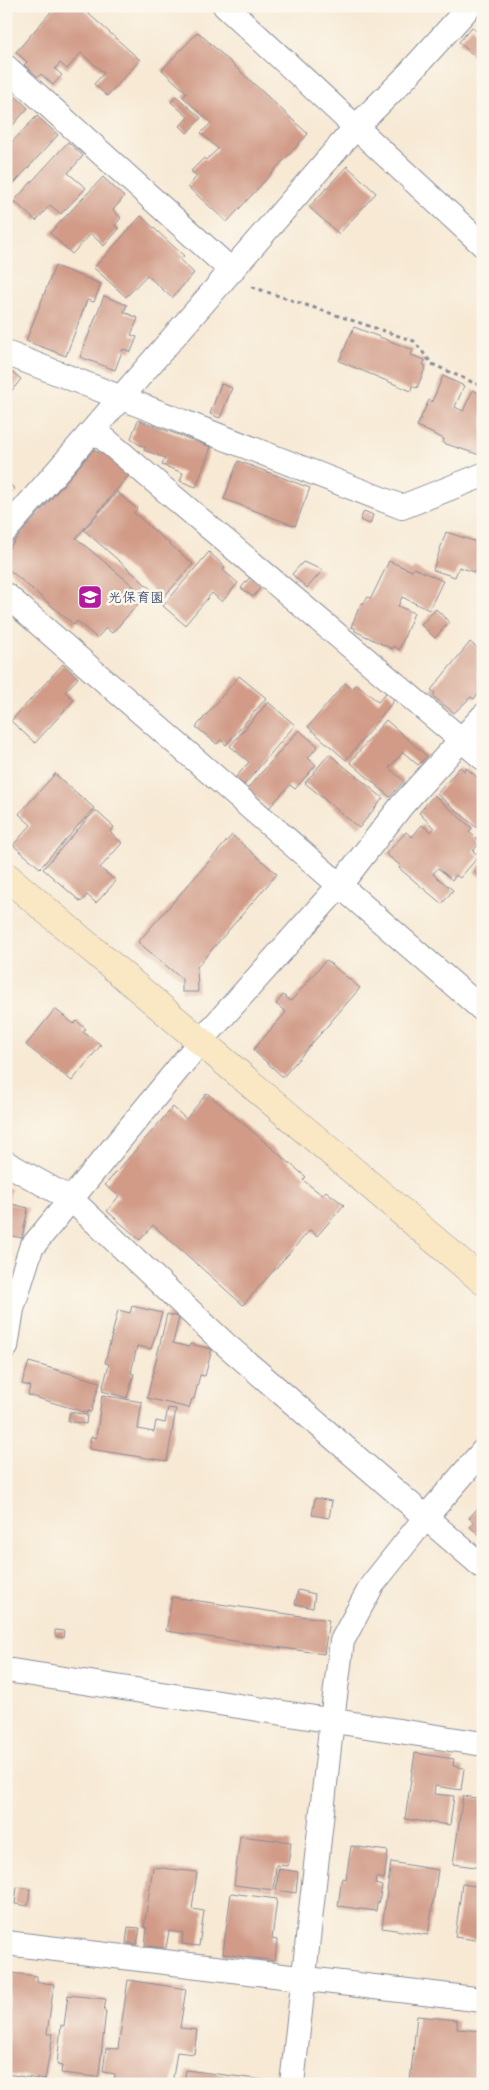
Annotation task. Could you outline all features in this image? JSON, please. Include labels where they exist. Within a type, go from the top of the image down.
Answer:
[{"type":"street","points":[[225,6],[483,245]]},
{"type":"street","points":[[6,530],[356,127],[404,79],[470,6]]},
{"type":"street","points":[[6,67],[228,275]]},
{"type":"street","points":[[6,353],[402,507],[483,475]]},
{"type":"street","points":[[94,430],[483,758]]},
{"type":"street","points":[[6,595],[483,1010]]},
{"type":"street","points":[[6,1347],[12,1309],[31,1248],[200,1042],[340,885],[402,805],[483,716]]},
{"type":"street","points":[[6,876],[483,1281]]},
{"type":"street","points":[[6,1162],[72,1200],[224,1343],[483,1567]]},
{"type":"street","points":[[292,2084],[342,1641],[372,1585],[426,1517],[483,1451]]},
{"type":"street","points":[[6,1670],[483,1744]]},
{"type":"street","points":[[6,1943],[483,2000]]},
{"type":"path","points":[[228,275],[414,341],[432,364],[483,387]]},
{"type":"building","points":[[56,6],[80,6],[140,60],[107,96],[94,84],[104,73],[81,53],[67,69],[60,63],[55,69],[62,75],[53,85],[41,74],[38,77],[24,65],[27,62],[16,52]]},
{"type":"building","points":[[472,27],[483,37],[483,64],[459,42]]},
{"type":"building","points":[[198,32],[308,134],[227,222],[188,187],[197,176],[191,171],[204,158],[206,160],[218,149],[201,133],[211,123],[183,97],[187,93],[162,70]]},
{"type":"building","points":[[10,91],[28,108],[6,133],[6,95]]},
{"type":"building","points":[[176,96],[201,118],[187,133],[180,126],[188,117],[171,102]]},
{"type":"building","points":[[37,116],[58,135],[6,192],[6,148]]},
{"type":"building","points":[[68,142],[83,156],[68,173],[86,188],[61,214],[50,205],[36,221],[14,201]]},
{"type":"building","points":[[347,166],[376,193],[339,234],[309,207]]},
{"type":"building","points":[[103,177],[124,197],[113,210],[121,218],[115,225],[119,229],[104,246],[91,234],[72,254],[50,233]]},
{"type":"building","points":[[141,216],[184,256],[180,260],[194,273],[172,298],[147,275],[126,297],[94,268]]},
{"type":"building","points":[[55,266],[101,284],[94,302],[87,300],[66,356],[26,341]]},
{"type":"building","points":[[104,296],[127,305],[124,312],[138,318],[131,335],[137,337],[131,352],[123,349],[115,370],[80,357]]},
{"type":"building","points":[[354,327],[413,350],[411,355],[425,360],[423,365],[426,366],[417,388],[412,386],[411,391],[339,361]]},
{"type":"building","points":[[11,371],[21,379],[6,398],[6,378]]},
{"type":"building","points":[[443,376],[464,386],[455,407],[463,411],[473,390],[483,395],[483,456],[443,443],[444,439],[417,426],[429,400],[432,402]]},
{"type":"building","points":[[221,384],[232,388],[220,418],[210,414]]},
{"type":"building","points":[[138,420],[211,447],[196,487],[180,481],[183,473],[162,465],[165,458],[144,450],[145,447],[131,438]]},
{"type":"building","points":[[94,449],[98,453],[101,449],[130,474],[76,538],[138,590],[133,596],[140,602],[112,633],[106,628],[97,638],[77,621],[74,625],[6,567],[6,551]]},
{"type":"building","points":[[238,461],[310,488],[295,526],[224,499]]},
{"type":"building","points":[[6,482],[15,489],[6,498]]},
{"type":"building","points":[[117,492],[137,509],[134,513],[193,564],[162,599],[84,530]]},
{"type":"building","points":[[364,511],[373,515],[370,524],[360,520]]},
{"type":"building","points":[[446,532],[483,544],[483,575],[459,567],[455,577],[433,570]]},
{"type":"building","points":[[209,552],[225,567],[223,570],[238,583],[222,602],[212,593],[185,625],[163,606]]},
{"type":"building","points":[[389,561],[412,571],[414,568],[443,581],[429,610],[402,597],[398,606],[414,613],[399,650],[393,646],[392,649],[355,631],[355,628],[351,627],[361,603],[363,604],[368,597],[371,598]]},
{"type":"building","points":[[303,562],[323,570],[307,588],[292,574]]},
{"type":"building","points":[[251,576],[262,586],[253,597],[241,588]]},
{"type":"building","points":[[436,609],[449,622],[435,638],[421,625]]},
{"type":"building","points":[[470,642],[483,653],[483,692],[481,690],[474,699],[471,697],[454,713],[433,696],[435,693],[431,690]]},
{"type":"building","points":[[63,664],[78,678],[65,692],[74,700],[35,743],[11,721]]},
{"type":"building","points":[[239,676],[266,698],[226,745],[221,740],[217,744],[196,727]]},
{"type":"building","points":[[345,683],[352,689],[357,684],[378,702],[387,692],[395,699],[346,760],[308,727]]},
{"type":"building","points":[[268,702],[295,725],[244,785],[235,778],[249,762],[230,746]]},
{"type":"building","points":[[386,720],[427,756],[418,765],[403,752],[389,768],[404,781],[390,797],[350,762]]},
{"type":"building","points":[[299,730],[318,746],[308,758],[316,765],[295,789],[290,785],[269,808],[247,789]]},
{"type":"building","points":[[329,754],[383,798],[359,828],[305,783]]},
{"type":"building","points":[[460,767],[464,771],[466,768],[483,782],[483,833],[437,794]]},
{"type":"building","points":[[55,774],[94,808],[40,868],[13,845],[31,825],[19,814]]},
{"type":"building","points":[[434,795],[472,828],[469,832],[481,842],[473,851],[479,856],[460,878],[456,875],[452,880],[438,868],[433,874],[453,890],[442,904],[399,868],[401,866],[386,854],[406,832],[412,837],[422,825],[431,832],[434,828],[419,813]]},
{"type":"building","points":[[95,810],[114,827],[110,832],[122,843],[100,868],[116,881],[96,903],[87,895],[81,902],[43,869]]},
{"type":"building","points":[[232,835],[277,874],[197,967],[198,992],[182,992],[182,979],[138,942]]},
{"type":"building","points":[[483,862],[483,879],[474,872]]},
{"type":"building","points":[[326,960],[360,988],[283,1077],[253,1050],[286,1012],[276,1004],[283,995],[291,1001]]},
{"type":"building","points":[[55,1009],[74,1024],[77,1021],[86,1029],[83,1032],[101,1045],[72,1081],[26,1045]]},
{"type":"building","points":[[207,1093],[306,1177],[303,1180],[322,1195],[326,1191],[344,1205],[317,1236],[310,1230],[243,1305],[153,1225],[140,1240],[107,1211],[119,1196],[105,1185],[173,1107],[186,1119]]},
{"type":"building","points":[[6,1188],[11,1189],[8,1203],[28,1208],[22,1238],[6,1235]]},
{"type":"building","points":[[132,1306],[162,1313],[151,1349],[137,1346],[131,1373],[134,1374],[127,1398],[102,1391],[109,1364],[105,1363],[118,1310],[130,1313]]},
{"type":"building","points":[[167,1314],[179,1317],[173,1343],[189,1347],[190,1344],[212,1349],[205,1376],[200,1375],[194,1399],[192,1399],[189,1408],[147,1398]]},
{"type":"building","points":[[29,1362],[100,1382],[91,1412],[87,1411],[87,1413],[28,1395],[30,1386],[22,1384]]},
{"type":"building","points":[[102,1395],[142,1402],[138,1429],[154,1432],[156,1421],[165,1423],[168,1408],[176,1409],[167,1461],[89,1449],[91,1437],[96,1438]]},
{"type":"building","points":[[70,1412],[87,1415],[86,1424],[68,1421]]},
{"type":"building","points":[[315,1498],[332,1501],[329,1518],[312,1515]]},
{"type":"building","points":[[483,1502],[483,1538],[470,1527],[474,1522],[469,1518]]},
{"type":"building","points":[[298,1590],[315,1594],[313,1608],[295,1604]]},
{"type":"building","points":[[172,1597],[329,1620],[324,1654],[166,1631]]},
{"type":"building","points":[[55,1630],[64,1631],[63,1638],[55,1636]]},
{"type":"building","points":[[483,1660],[483,1671],[478,1669]]},
{"type":"building","points":[[415,1753],[454,1759],[453,1766],[464,1768],[461,1790],[435,1786],[434,1794],[454,1796],[450,1825],[405,1819]]},
{"type":"building","points":[[463,1796],[483,1799],[483,1868],[453,1864]]},
{"type":"building","points":[[240,1836],[291,1842],[288,1866],[276,1865],[274,1890],[234,1885]]},
{"type":"building","points":[[351,1846],[388,1851],[384,1879],[376,1877],[375,1884],[382,1886],[376,1911],[338,1906],[342,1878],[346,1879]]},
{"type":"building","points":[[391,1862],[438,1870],[428,1935],[382,1928]]},
{"type":"building","points":[[153,1867],[197,1872],[192,1909],[204,1911],[199,1946],[182,1944],[183,1933],[169,1931],[166,1948],[145,1946],[147,1928],[144,1927]]},
{"type":"building","points":[[279,1869],[298,1872],[296,1893],[276,1890]]},
{"type":"building","points":[[462,1884],[483,1887],[483,1941],[455,1937]]},
{"type":"building","points":[[17,1887],[30,1889],[28,1906],[15,1904]]},
{"type":"building","points":[[231,1893],[277,1899],[272,1939],[277,1940],[275,1961],[223,1954]]},
{"type":"building","points":[[128,1927],[140,1928],[137,1944],[126,1943]]},
{"type":"building","points":[[11,1973],[37,1976],[37,1982],[54,1984],[47,2034],[53,2034],[45,2080],[6,2074],[8,2029],[6,2029],[6,2016]]},
{"type":"building","points":[[128,1980],[186,1989],[180,2028],[197,2030],[194,2054],[177,2052],[172,2084],[114,2084],[115,2074],[103,2072],[106,2048],[118,2049]]},
{"type":"building","points":[[68,1995],[106,1999],[99,2074],[97,2077],[61,2073],[62,2066],[57,2065],[61,2025],[64,2026]]},
{"type":"building","points":[[417,2016],[457,2020],[457,2029],[483,2031],[483,2084],[410,2082]]},
{"type":"building","points":[[186,2070],[272,2081],[272,2084],[184,2084]]},
{"type":"place","name":"光保育園","points":[[90,597]]}]
